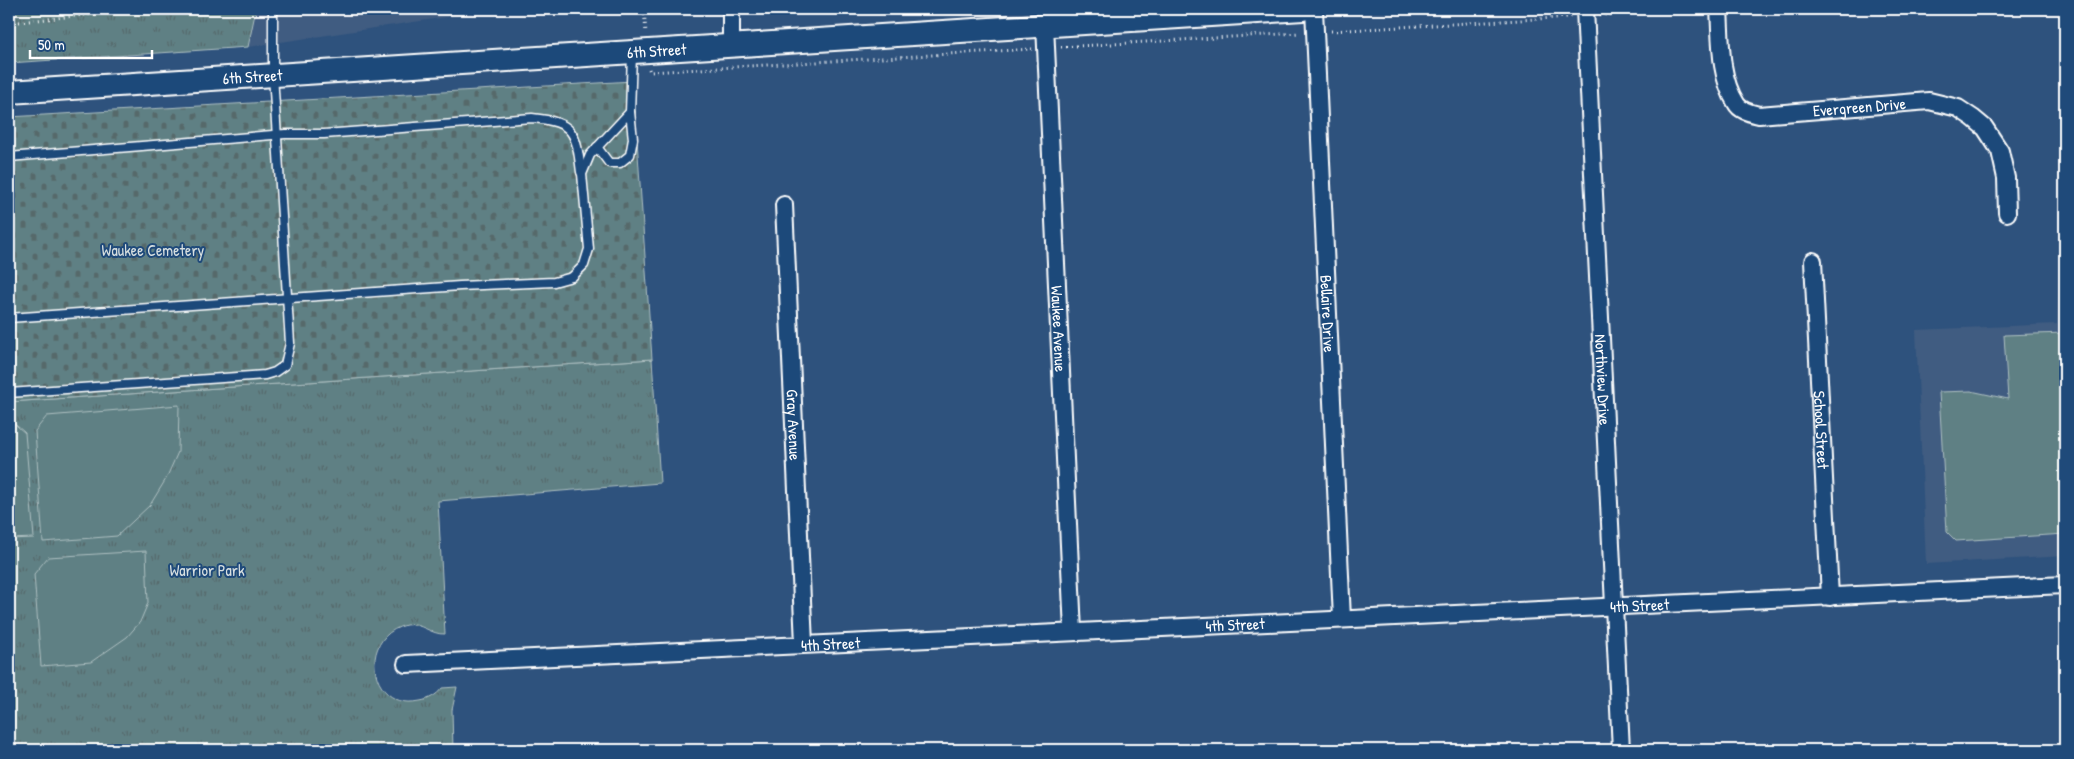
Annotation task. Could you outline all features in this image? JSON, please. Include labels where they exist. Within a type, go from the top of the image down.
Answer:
[{"type":"main road","name":"6th Street","points":[[9,92],[1303,9]]},
{"type":"street","points":[[730,9],[731,46]]},
{"type":"street","name":"Bellaire Drive","points":[[1314,9],[1342,620]]},
{"type":"street","name":"Evergreen Drive","points":[[1718,9],[1724,74],[1736,105],[1747,112],[1759,115],[1930,101],[1958,108],[1985,128],[2000,151],[2006,178],[2007,213]]},
{"type":"street","name":"Northview Drive","points":[[1591,12],[1621,750]]},
{"type":"street","name":"Waukee Avenue","points":[[1045,25],[1073,632]]},
{"type":"street","name":"Gray Avenue","points":[[784,206],[804,644]]},
{"type":"street","name":"School Street","points":[[1813,261],[1830,597]]},
{"type":"street","name":"4th Street","points":[[406,664],[2065,585]]},
{"type":"lane","points":[[9,393],[265,375],[275,372],[286,364],[289,353],[287,298],[273,75],[273,9]]},
{"type":"lane","points":[[597,147],[609,163],[620,163],[630,154],[632,139],[630,112],[632,52]]},
{"type":"lane","points":[[582,174],[590,155],[630,112]]},
{"type":"lane","points":[[9,157],[277,135],[324,134],[511,119],[552,120],[567,128],[577,142],[589,249],[584,265],[572,277],[554,282],[287,298],[9,318]]},
{"type":"path","points":[[9,23],[141,9]]},
{"type":"path","points":[[164,9],[191,11],[207,9]]},
{"type":"path","points":[[581,9],[607,9]]},
{"type":"path","points":[[644,9],[646,34]]},
{"type":"path","points":[[1561,9],[1562,17]]},
{"type":"path","points":[[1591,12],[1639,13],[1654,9]]},
{"type":"path","points":[[650,72],[1036,49]]},
{"type":"shaded area","points":[[256,9],[500,9],[248,47]]},
{"type":"shaded area","points":[[2065,266],[2065,556],[1926,564],[1916,330],[2057,324],[2059,267]]},
{"type":"green space","points":[[9,9],[256,9],[248,47],[9,63]]},
{"type":"green space","name":"Waukee Cemetery","points":[[633,81],[652,359],[9,402],[9,117]]},
{"type":"green space","points":[[2065,333],[2065,466],[2059,458],[2065,468],[2065,534],[1956,541],[1947,532],[1939,392],[1971,391],[2008,399],[2004,335]]},
{"type":"green space","name":"Warrior Park","points":[[652,359],[660,483],[438,501],[445,634],[435,633],[416,625],[406,625],[390,632],[380,643],[375,657],[376,672],[380,685],[390,695],[403,701],[420,701],[435,695],[442,688],[457,687],[452,710],[453,750],[9,750],[9,402]]},
{"type":"green space","points":[[179,405],[178,452],[166,479],[150,505],[117,536],[43,542],[35,431],[47,416]]},
{"type":"green space","points":[[9,419],[25,433],[34,538],[9,539]]},
{"type":"green space","points":[[146,551],[148,603],[140,622],[127,637],[91,662],[41,666],[34,574],[48,557]]}]
